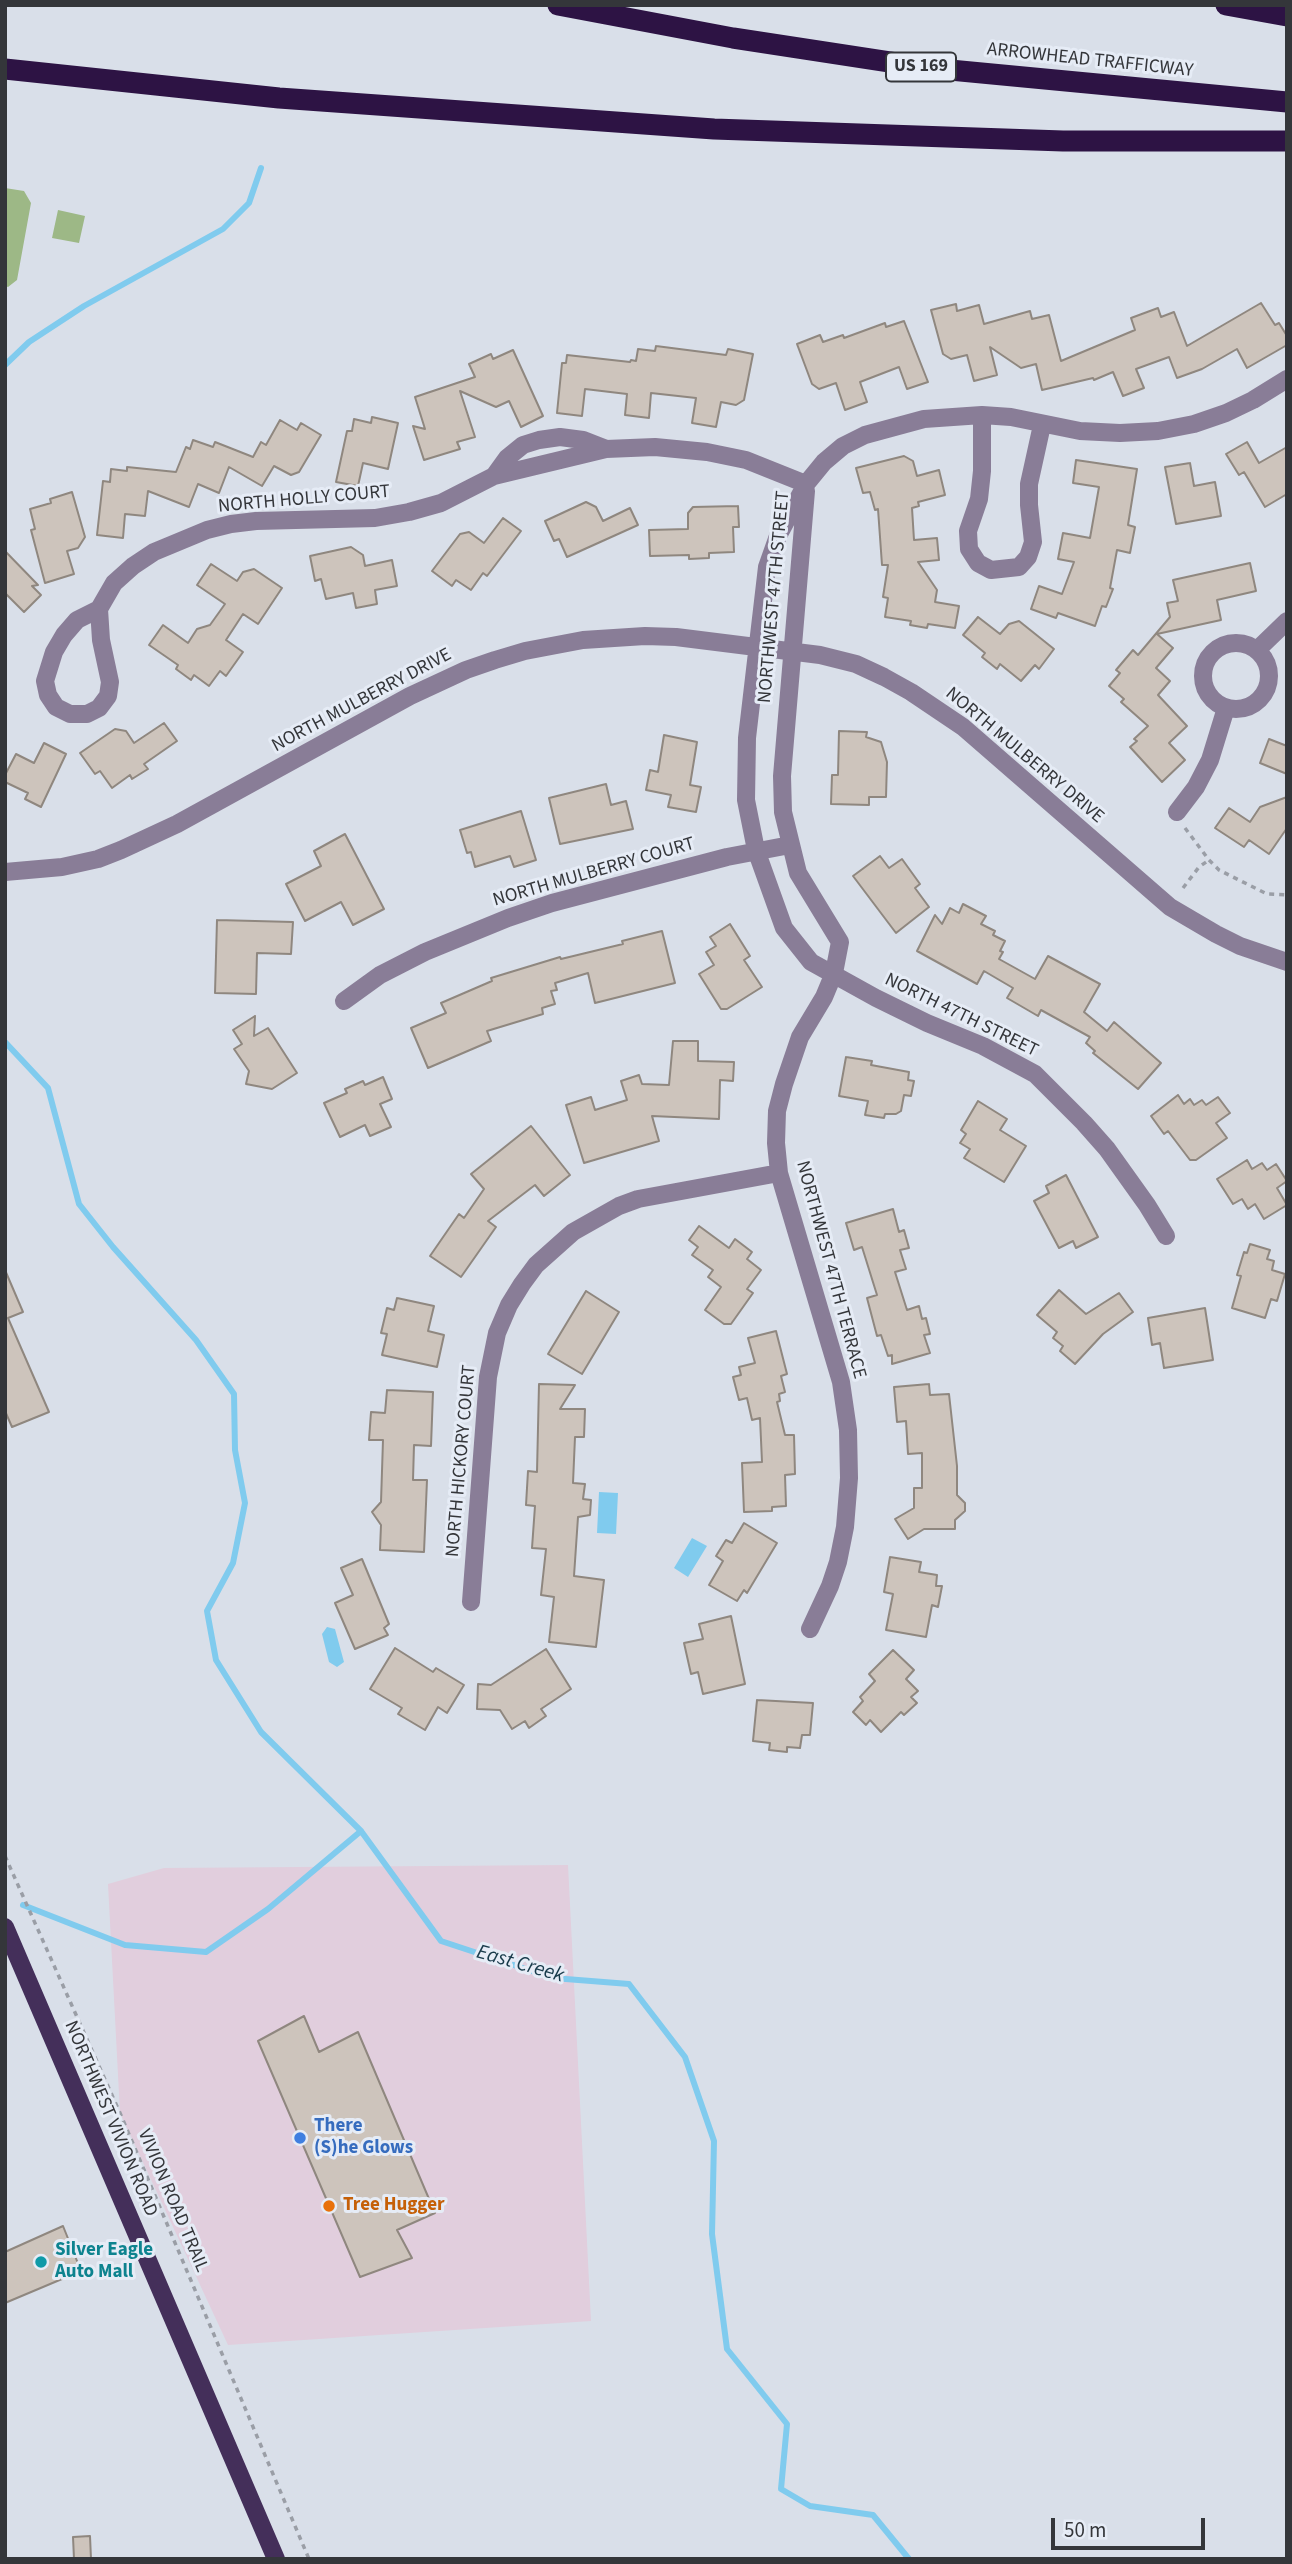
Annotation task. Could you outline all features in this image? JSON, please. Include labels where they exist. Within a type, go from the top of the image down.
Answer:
[{"type":"highway","name":"ARROWHEAD TRAFFICWAY","points":[[558,5],[733,38],[929,68],[1287,102]]},
{"type":"highway","points":[[1226,5],[1287,16]]},
{"type":"highway","points":[[5,69],[279,97],[714,129],[1063,141],[1287,142]]},
{"type":"main road","name":"NORTHWEST VIVION ROAD","points":[[5,1927],[276,2559]]},
{"type":"street","points":[[806,484],[824,462],[844,446],[865,435],[924,419],[982,415],[1011,417],[1080,431],[1158,431],[1194,424],[1226,413],[1287,379]]},
{"type":"street","points":[[982,415],[982,471],[979,499],[968,531],[969,549],[978,563],[991,570],[1019,567],[1028,557],[1033,542],[1028,505],[1029,484],[1042,425]]},
{"type":"street","name":"NORTH HOLLY COURT","points":[[494,476],[507,458],[523,445],[539,440],[560,437],[583,440],[606,449]]},
{"type":"street","name":"NORTH HOLLY COURT","points":[[99,609],[101,640],[110,682],[108,696],[99,708],[87,714],[70,713],[57,707],[48,695],[47,669],[54,652],[77,620],[99,609],[114,583],[133,566],[181,539],[231,524],[375,517],[409,512],[441,503],[494,476],[606,449],[655,447],[707,452],[746,460],[806,484]]},
{"type":"street","name":"NORTHWEST 47TH STREET","points":[[806,484],[778,536],[767,567],[747,738],[746,800],[756,850],[784,928],[811,962],[834,973]]},
{"type":"street","name":"NORTHWEST 47TH STREET","points":[[784,1084],[800,1037],[824,997],[834,973],[839,942],[799,873],[783,812],[782,776],[806,484]]},
{"type":"street","points":[[1257,650],[1287,621]]},
{"type":"street","name":"NORTH MULBERRY DRIVE","points":[[5,872],[62,867],[98,859],[121,850],[177,824],[410,696],[466,670],[553,645],[614,637],[676,637],[794,650],[856,664],[912,692],[981,742],[1170,907],[1216,934],[1287,962]]},
{"type":"street","points":[[1229,643],[1244,643],[1257,650],[1266,662],[1269,677],[1265,692],[1255,704],[1241,709],[1226,708],[1213,701],[1205,689],[1202,674],[1206,660],[1216,649],[1229,643]]},
{"type":"street","points":[[1177,812],[1196,787],[1210,760],[1226,708]]},
{"type":"street","name":"NORTH MULBERRY COURT","points":[[344,1001],[380,975],[425,952],[508,918],[552,903],[756,850],[790,845]]},
{"type":"street","name":"NORTH 47TH STREET","points":[[834,973],[876,998],[983,1046],[1035,1074],[1107,1149],[1128,1176],[1166,1236]]},
{"type":"street","name":"NORTHWEST 47TH TERRACE","points":[[784,1084],[777,1111],[779,1174],[830,1340],[841,1382],[848,1430],[849,1478],[843,1539],[830,1586],[810,1629]]},
{"type":"street","name":"NORTH HICKORY COURT","points":[[471,1602],[488,1377],[497,1333],[522,1284],[536,1265],[573,1232],[619,1206],[638,1199],[779,1174]]},
{"type":"path","points":[[1177,812],[1175,817],[1219,870],[1267,894],[1287,895]]},
{"type":"path","points":[[1183,888],[1199,867],[1209,860]]},
{"type":"path","name":"VIVION ROAD TRAIL","points":[[5,1856],[120,2113],[309,2559]]},
{"type":"shaded area","points":[[568,1865],[591,2321],[228,2345],[120,2113],[108,1884],[164,1868]]},
{"type":"green space","points":[[5,188],[24,191],[31,203],[17,280],[8,287],[5,286]]},
{"type":"green space","points":[[58,210],[85,216],[79,243],[52,238]]},
{"type":"water","points":[[599,1492],[618,1493],[616,1534],[597,1533]]},
{"type":"water","points":[[692,1538],[707,1546],[688,1577],[674,1568]]},
{"type":"water","points":[[327,1627],[335,1629],[344,1662],[337,1667],[329,1662],[322,1634]]},
{"type":"building","points":[[1261,303],[1275,325],[1279,323],[1287,336],[1287,345],[1247,368],[1237,349],[1202,369],[1177,378],[1169,357],[1136,369],[1144,388],[1123,396],[1113,372],[1094,380],[1093,378],[1042,390],[1036,364],[1021,368],[990,347],[997,375],[974,381],[967,355],[951,359],[943,354],[931,310],[956,304],[957,311],[979,305],[984,324],[1030,311],[1032,319],[1049,315],[1061,361],[1135,330],[1131,318],[1158,308],[1161,317],[1174,312],[1187,346]]},
{"type":"building","points":[[904,321],[928,382],[907,389],[899,367],[860,382],[867,402],[845,410],[836,383],[819,389],[812,384],[797,344],[820,335],[823,342],[843,335],[844,338],[885,323],[886,327]]},
{"type":"building","points":[[656,346],[726,355],[728,349],[753,354],[744,400],[736,405],[721,402],[716,427],[692,423],[696,398],[651,393],[649,418],[625,415],[627,394],[585,389],[582,416],[557,413],[562,363],[566,363],[567,355],[630,362],[636,361],[638,349],[655,351]]},
{"type":"building","points":[[513,350],[543,416],[521,427],[509,401],[496,407],[460,391],[475,437],[457,442],[460,449],[424,460],[413,426],[425,429],[415,397],[475,377],[469,364],[491,354],[493,359]]},
{"type":"building","points":[[372,417],[398,423],[388,469],[363,463],[358,486],[336,482],[347,431],[352,431],[354,419],[371,423]]},
{"type":"building","points":[[280,420],[297,430],[301,423],[321,435],[299,472],[291,475],[274,466],[262,486],[229,467],[219,493],[198,484],[189,507],[148,491],[145,516],[125,514],[123,538],[97,535],[103,481],[110,482],[111,469],[127,471],[127,467],[176,472],[186,447],[190,449],[193,440],[213,447],[215,442],[253,457],[261,442],[266,445]]},
{"type":"building","points":[[1247,442],[1259,463],[1287,447],[1287,494],[1265,507],[1244,472],[1239,475],[1226,454]]},
{"type":"building","points":[[904,456],[913,461],[917,476],[939,470],[945,495],[918,502],[919,506],[912,508],[914,540],[937,538],[939,560],[918,562],[937,590],[935,602],[959,606],[955,628],[928,624],[927,628],[910,625],[911,621],[885,617],[888,598],[883,597],[888,565],[882,565],[878,509],[875,510],[870,492],[863,493],[856,468]]},
{"type":"building","points":[[1076,460],[1137,469],[1128,525],[1135,527],[1130,553],[1117,550],[1110,588],[1113,589],[1106,607],[1102,606],[1095,626],[1058,613],[1056,618],[1031,609],[1039,586],[1062,594],[1074,562],[1058,559],[1063,533],[1090,538],[1099,487],[1073,483]]},
{"type":"building","points":[[1190,463],[1194,486],[1215,482],[1221,516],[1176,524],[1165,467]]},
{"type":"building","points":[[72,492],[85,537],[78,548],[67,551],[74,574],[45,583],[31,530],[35,529],[30,509],[51,503],[50,499]]},
{"type":"building","points":[[586,502],[596,507],[603,521],[630,508],[638,525],[567,557],[559,539],[554,541],[545,521]]},
{"type":"building","points":[[738,506],[739,527],[733,527],[734,552],[709,553],[709,558],[689,559],[689,555],[650,556],[649,530],[688,529],[688,513],[693,507]]},
{"type":"building","points":[[503,518],[521,531],[487,576],[483,573],[471,590],[456,580],[452,586],[432,571],[460,534],[469,532],[484,543]]},
{"type":"building","points":[[351,547],[363,555],[365,566],[392,560],[397,586],[375,590],[377,604],[356,608],[353,593],[326,599],[321,579],[315,581],[310,556]]},
{"type":"building","points":[[5,551],[38,585],[32,586],[41,595],[24,612],[5,593]]},
{"type":"building","points":[[1250,563],[1256,591],[1217,600],[1221,620],[1157,634],[1173,648],[1156,668],[1170,681],[1158,695],[1187,726],[1169,743],[1185,760],[1162,782],[1130,747],[1137,741],[1134,739],[1148,726],[1121,702],[1124,699],[1109,686],[1120,673],[1116,670],[1133,650],[1138,655],[1170,617],[1167,603],[1178,601],[1173,580]]},
{"type":"building","points":[[211,564],[237,581],[243,572],[254,569],[282,588],[258,624],[243,614],[226,640],[243,652],[226,676],[220,671],[209,686],[194,675],[191,680],[176,669],[178,665],[149,645],[163,625],[188,643],[197,629],[210,625],[225,604],[197,585]]},
{"type":"building","points":[[978,617],[1000,634],[1009,624],[1019,621],[1054,649],[1039,669],[1035,665],[1021,681],[1000,664],[997,669],[982,657],[985,653],[963,635]]},
{"type":"building","points":[[164,723],[177,741],[144,764],[148,769],[132,779],[130,775],[112,788],[100,771],[95,774],[80,753],[115,729],[126,731],[134,743]]},
{"type":"building","points":[[839,731],[867,732],[866,737],[881,742],[887,762],[886,797],[869,797],[869,805],[831,804],[832,775],[838,775]]},
{"type":"building","points":[[664,735],[697,742],[690,785],[701,787],[696,812],[668,807],[671,795],[646,790],[650,770],[658,772]]},
{"type":"building","points":[[1269,739],[1287,746],[1287,774],[1260,763]]},
{"type":"building","points":[[44,743],[66,754],[41,807],[25,799],[28,793],[5,782],[5,775],[16,754],[34,763]]},
{"type":"building","points":[[606,784],[611,805],[626,801],[633,829],[560,844],[549,798]]},
{"type":"building","points":[[1287,797],[1287,828],[1269,854],[1249,840],[1244,847],[1215,828],[1229,808],[1250,822],[1260,807]]},
{"type":"building","points":[[521,811],[536,860],[514,867],[510,856],[475,867],[471,852],[467,853],[460,830]]},
{"type":"building","points":[[345,834],[384,909],[353,925],[341,902],[305,921],[286,884],[321,866],[314,851]]},
{"type":"building","points":[[880,856],[889,868],[902,859],[920,884],[915,888],[929,907],[896,933],[853,876]]},
{"type":"building","points":[[963,904],[986,916],[981,924],[995,931],[993,935],[1005,941],[999,959],[1035,979],[1048,956],[1100,984],[1084,1012],[1107,1031],[1114,1022],[1161,1063],[1138,1089],[1093,1053],[1095,1051],[1086,1043],[1090,1037],[1041,1010],[1038,1016],[1007,998],[1013,988],[984,971],[977,984],[917,951],[935,915],[942,924],[950,908],[959,913]]},
{"type":"building","points":[[217,920],[293,922],[291,954],[257,953],[256,994],[215,993]]},
{"type":"building","points":[[730,924],[750,956],[744,960],[762,987],[727,1009],[721,1009],[699,974],[714,965],[706,952],[716,946],[710,937]]},
{"type":"building","points":[[662,931],[675,983],[595,1003],[588,973],[555,983],[557,990],[551,991],[555,1004],[542,1008],[543,1014],[487,1031],[491,1041],[428,1068],[411,1028],[446,1013],[441,1003],[492,981],[491,978],[560,957],[561,959],[623,944],[622,941]]},
{"type":"building","points":[[255,1016],[254,1036],[268,1028],[297,1073],[272,1089],[246,1084],[249,1071],[234,1049],[242,1044],[233,1030]]},
{"type":"building","points":[[673,1041],[698,1041],[698,1061],[734,1062],[733,1081],[720,1080],[719,1119],[652,1116],[659,1141],[584,1163],[566,1105],[591,1097],[595,1110],[627,1100],[621,1081],[639,1075],[642,1084],[669,1085]]},
{"type":"building","points":[[846,1057],[872,1061],[871,1065],[909,1072],[908,1080],[914,1081],[911,1096],[904,1095],[901,1111],[885,1114],[884,1118],[865,1115],[868,1101],[839,1096]]},
{"type":"building","points":[[383,1077],[392,1099],[380,1104],[391,1127],[370,1136],[365,1125],[340,1137],[324,1103],[347,1093],[345,1089],[363,1081],[365,1085]]},
{"type":"building","points":[[1178,1095],[1184,1104],[1190,1099],[1194,1105],[1202,1100],[1206,1105],[1218,1097],[1230,1113],[1216,1123],[1227,1138],[1196,1160],[1190,1160],[1168,1131],[1164,1134],[1151,1116]]},
{"type":"building","points":[[978,1101],[1007,1119],[1000,1130],[1026,1146],[1004,1182],[964,1158],[970,1149],[960,1143],[966,1134],[961,1130]]},
{"type":"building","points":[[531,1126],[570,1175],[544,1196],[535,1185],[488,1221],[496,1227],[461,1277],[430,1256],[459,1214],[464,1218],[484,1189],[471,1174]]},
{"type":"building","points":[[1247,1160],[1252,1169],[1262,1163],[1267,1170],[1276,1164],[1287,1181],[1277,1188],[1287,1205],[1264,1219],[1255,1204],[1248,1209],[1242,1199],[1233,1204],[1217,1179]]},
{"type":"building","points":[[1066,1175],[1098,1237],[1076,1248],[1073,1241],[1059,1248],[1034,1201],[1049,1193],[1046,1186]]},
{"type":"building","points":[[893,1209],[899,1232],[904,1230],[909,1248],[900,1250],[906,1269],[895,1272],[907,1310],[919,1306],[922,1319],[926,1318],[930,1334],[924,1335],[930,1353],[892,1364],[892,1355],[888,1356],[881,1335],[877,1336],[867,1298],[877,1295],[862,1247],[854,1250],[846,1223]]},
{"type":"building","points":[[699,1226],[729,1248],[735,1239],[752,1252],[747,1259],[761,1270],[747,1289],[753,1293],[731,1324],[724,1324],[705,1310],[721,1287],[708,1277],[713,1270],[692,1255],[698,1247],[689,1240]]},
{"type":"building","points":[[1250,1244],[1270,1250],[1267,1259],[1274,1261],[1272,1270],[1285,1274],[1277,1301],[1271,1299],[1265,1318],[1232,1308],[1241,1276],[1237,1275],[1244,1252],[1247,1253]]},
{"type":"building","points":[[5,1270],[23,1312],[8,1318],[49,1412],[12,1427],[5,1411]]},
{"type":"building","points":[[1059,1290],[1086,1314],[1119,1293],[1133,1312],[1103,1334],[1075,1364],[1060,1351],[1063,1346],[1053,1338],[1057,1332],[1037,1315]]},
{"type":"building","points":[[586,1291],[619,1312],[582,1374],[548,1354]]},
{"type":"building","points":[[397,1298],[434,1306],[428,1331],[444,1335],[437,1367],[382,1355],[387,1334],[381,1333],[387,1308],[394,1310]]},
{"type":"building","points":[[1205,1308],[1213,1360],[1164,1368],[1160,1343],[1152,1345],[1148,1318]]},
{"type":"building","points":[[776,1331],[787,1374],[781,1376],[785,1392],[779,1394],[780,1401],[777,1402],[785,1435],[794,1435],[795,1474],[785,1475],[786,1506],[772,1507],[772,1511],[744,1512],[742,1463],[762,1462],[760,1418],[752,1420],[747,1398],[739,1400],[733,1377],[741,1375],[739,1367],[755,1363],[748,1338]]},
{"type":"building","points":[[539,1384],[575,1385],[560,1409],[585,1409],[584,1437],[575,1437],[573,1483],[585,1484],[583,1499],[591,1500],[590,1515],[578,1517],[574,1576],[604,1580],[596,1647],[549,1642],[554,1597],[541,1595],[546,1549],[532,1548],[535,1506],[526,1505],[528,1471],[537,1472]]},
{"type":"building","points":[[929,1384],[930,1395],[949,1394],[957,1466],[957,1495],[965,1503],[965,1511],[955,1520],[955,1529],[924,1529],[908,1539],[895,1519],[914,1508],[914,1488],[922,1488],[922,1453],[908,1454],[906,1421],[897,1422],[894,1387]]},
{"type":"building","points":[[387,1390],[433,1392],[431,1446],[414,1445],[413,1480],[427,1480],[424,1552],[380,1550],[381,1525],[372,1512],[381,1502],[383,1440],[369,1440],[371,1412],[385,1413]]},
{"type":"building","points":[[744,1523],[777,1543],[747,1593],[744,1590],[737,1601],[709,1585],[723,1561],[716,1556],[726,1540],[732,1543]]},
{"type":"building","points":[[890,1557],[921,1562],[919,1572],[937,1575],[936,1586],[942,1586],[938,1607],[932,1605],[926,1637],[886,1630],[893,1594],[884,1592]]},
{"type":"building","points":[[362,1559],[389,1624],[384,1628],[388,1635],[355,1649],[335,1603],[353,1595],[341,1568]]},
{"type":"building","points":[[731,1616],[745,1684],[703,1694],[698,1672],[691,1674],[684,1643],[703,1639],[699,1624]]},
{"type":"building","points":[[395,1648],[433,1672],[436,1668],[464,1685],[447,1713],[438,1707],[425,1730],[398,1714],[402,1708],[370,1689]]},
{"type":"building","points":[[546,1649],[571,1689],[541,1709],[546,1716],[529,1728],[525,1721],[512,1729],[500,1710],[477,1709],[478,1684],[491,1685]]},
{"type":"building","points":[[893,1650],[914,1670],[906,1679],[918,1691],[911,1697],[917,1703],[904,1715],[901,1712],[881,1732],[870,1720],[866,1725],[853,1712],[863,1701],[860,1697],[875,1681],[869,1674]]},
{"type":"building","points":[[757,1700],[813,1703],[810,1735],[802,1735],[800,1748],[787,1747],[787,1752],[769,1750],[770,1743],[753,1741]]},
{"type":"building","points":[[304,2016],[319,2052],[358,2032],[435,2213],[397,2230],[412,2258],[360,2277],[258,2041]]},
{"type":"building","name":"Silver Eagle Auto Mall","points":[[63,2226],[81,2271],[5,2303],[5,2252]]},
{"type":"building","points":[[90,2536],[91,2559],[74,2559],[73,2537]]},
{"type":"waterway","points":[[5,365],[29,342],[84,306],[223,229],[249,203],[261,168]]},
{"type":"waterway","points":[[5,1042],[48,1088],[79,1204],[113,1247],[196,1340],[234,1394],[235,1450],[245,1503],[233,1563],[207,1611],[216,1660],[261,1732],[361,1831]]},
{"type":"waterway","name":"East Creek","points":[[23,1905],[125,1945],[206,1952],[268,1909],[361,1831],[441,1941],[553,1978],[629,1984],[685,2057],[714,2141],[712,2234],[727,2349],[787,2424],[781,2489],[810,2506],[873,2515],[909,2559]]},
{"type":"place","name":"There (S)he Glows","points":[[300,2138]]},
{"type":"place","name":"Tree Hugger","points":[[329,2206]]},
{"type":"place","name":"Silver Eagle Auto Mall","points":[[41,2262]]}]
